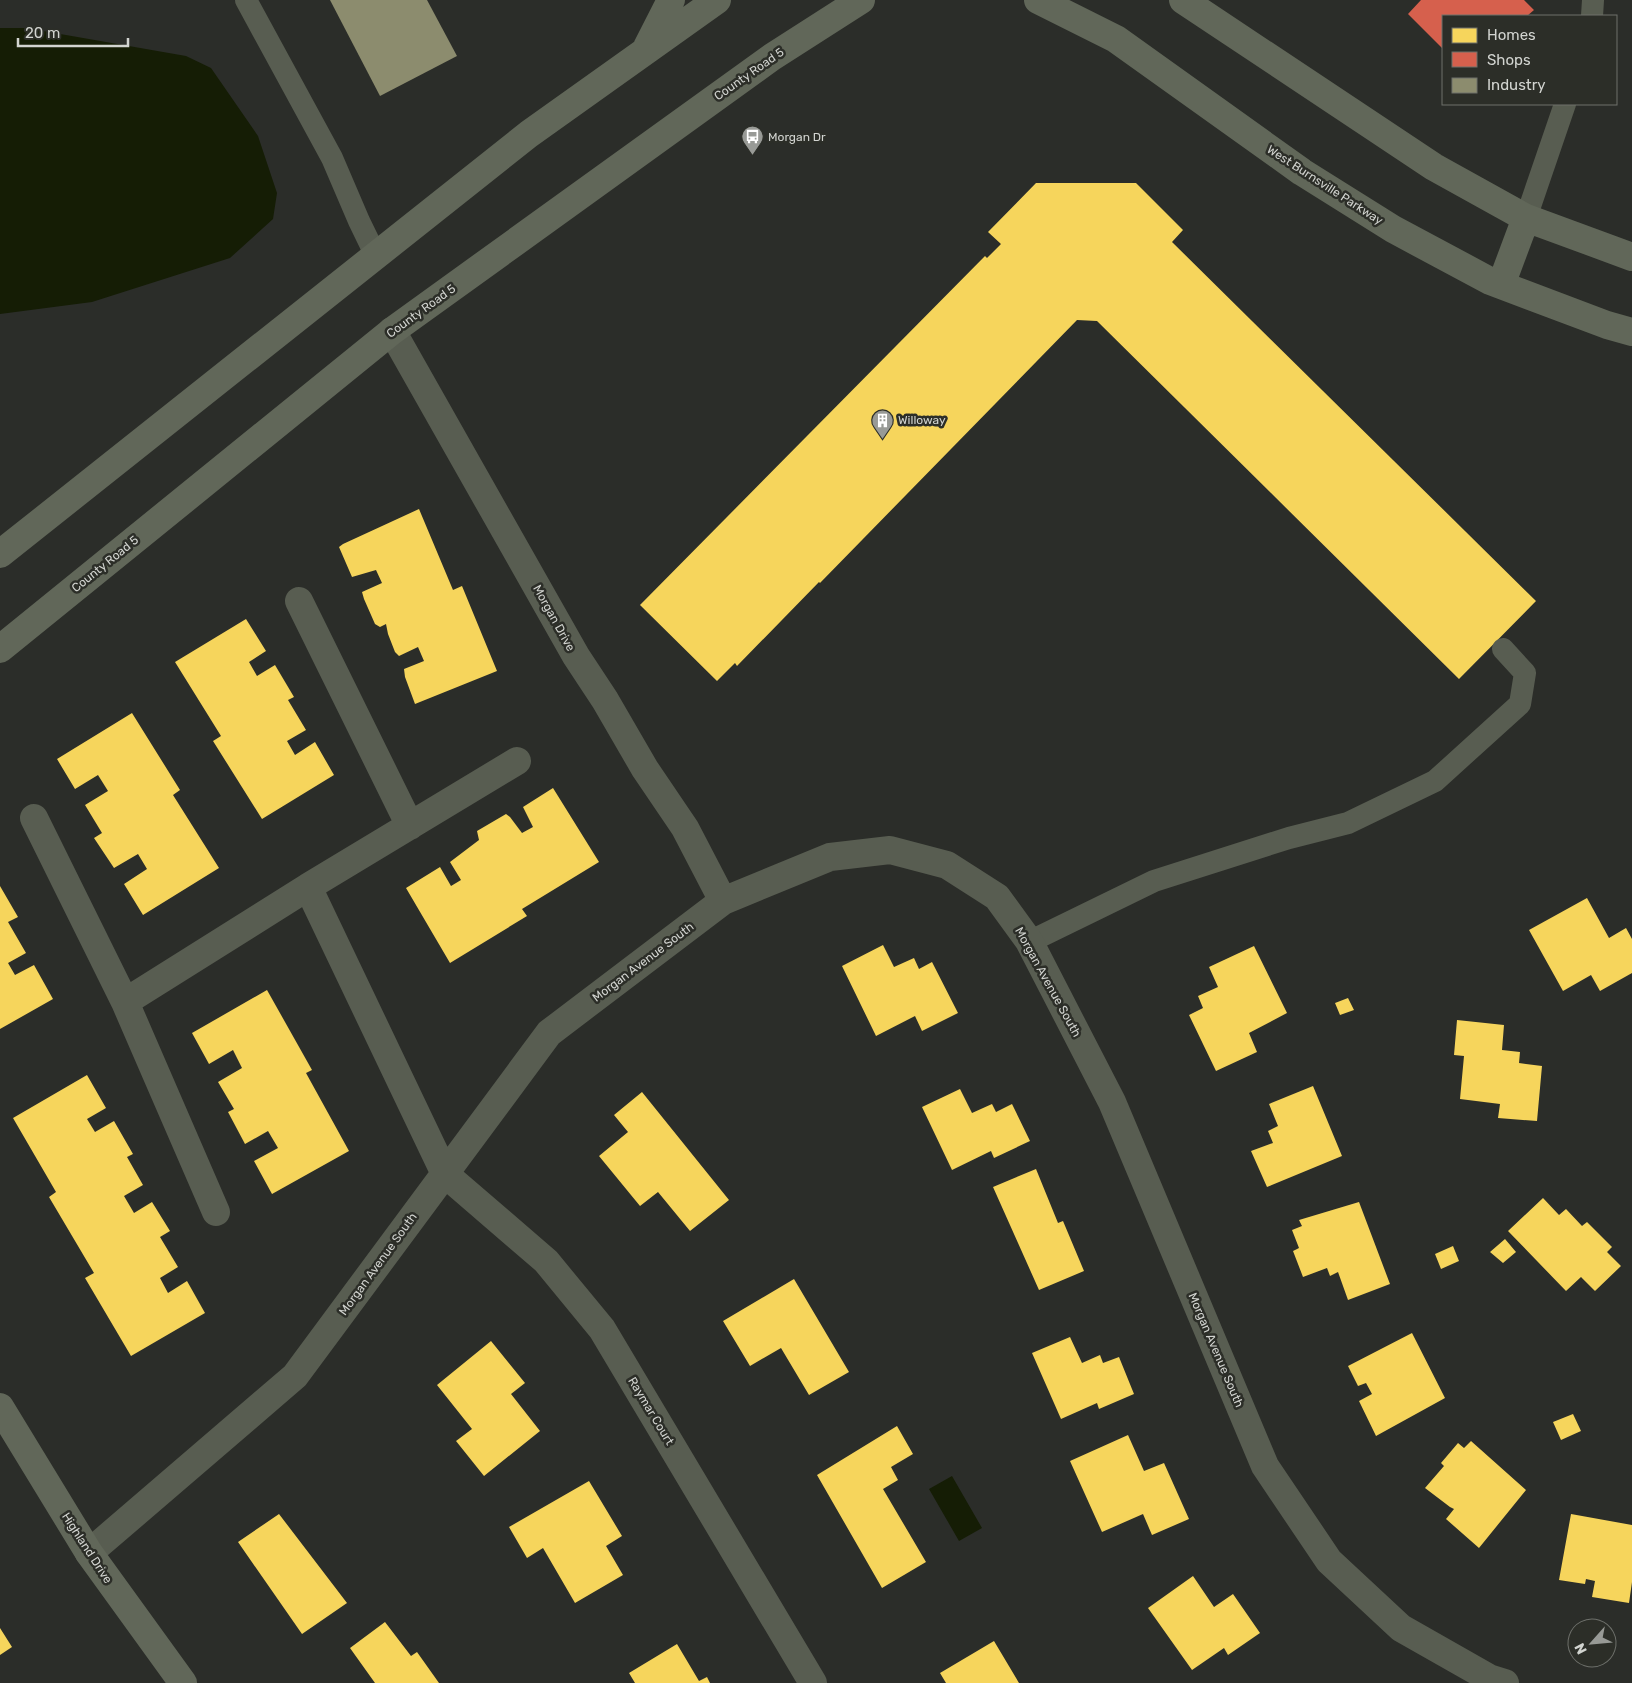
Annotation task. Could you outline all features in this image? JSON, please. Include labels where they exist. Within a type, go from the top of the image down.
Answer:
[{"type":"main road","points":[[644,52],[672,0]]},
{"type":"main road","points":[[0,554],[529,134],[717,0]]},
{"type":"main road","name":"County Road 5","points":[[0,649],[392,331],[772,57],[861,0]]},
{"type":"main road","name":"West Burnsville Parkway","points":[[1038,0],[1116,39],[1302,172],[1392,230],[1501,285],[1607,325],[1632,332]]},
{"type":"main road","points":[[1183,0],[1434,167],[1526,218],[1632,257]]},
{"type":"main road","points":[[1501,285],[1526,218]]},
{"type":"main road","name":"Highland Drive","points":[[0,1407],[89,1553],[183,1683]]},
{"type":"street","name":"Morgan Drive","points":[[392,331],[576,656],[605,700],[645,769],[685,828],[723,901]]},
{"type":"street","points":[[299,601],[410,826]]},
{"type":"street","points":[[125,1002],[308,887],[517,761]]},
{"type":"street","points":[[34,818],[125,1002],[216,1212]]},
{"type":"street","name":"Morgan Avenue South","points":[[89,1553],[295,1376],[549,1033],[723,901],[830,857],[890,850],[946,865],[997,897],[1029,942],[1112,1102],[1264,1466],[1329,1561],[1401,1628],[1489,1678],[1505,1683]]},
{"type":"street","points":[[308,887],[445,1174]]},
{"type":"street","name":"Raymar Court","points":[[445,1174],[546,1262],[602,1329],[813,1683]]},
{"type":"lane","points":[[246,0],[332,158],[376,256]]},
{"type":"lane","points":[[1592,15],[1593,0]]},
{"type":"lane","points":[[1526,218],[1564,105]]},
{"type":"lane","points":[[1029,942],[1154,881],[1290,838],[1348,823],[1435,781],[1520,704],[1525,673],[1503,649]]},
{"type":"shaded area","points":[[0,28],[26,28],[186,56],[211,68],[258,136],[277,193],[273,219],[230,258],[92,302],[0,314]]},
{"type":"shaded area","points":[[952,1476],[982,1528],[959,1541],[929,1489]]},
{"type":"building: Homes","name":"Willoway","points":[[1036,183],[1136,183],[1183,230],[1172,242],[1536,601],[1459,679],[1097,321],[1077,320],[820,583],[737,666],[735,663],[717,681],[640,605],[985,256],[987,258],[1001,244],[988,232]]},
{"type":"building: Homes","points":[[419,509],[453,590],[462,586],[497,671],[415,704],[404,669],[424,661],[418,647],[399,656],[395,652],[386,624],[380,627],[375,624],[362,592],[382,583],[376,570],[352,577],[339,547]]},
{"type":"building: Homes","points":[[246,619],[266,651],[249,662],[257,676],[275,665],[294,697],[288,700],[306,730],[287,741],[295,755],[315,742],[334,775],[262,819],[213,741],[221,736],[175,662]]},
{"type":"building: Homes","points":[[132,713],[180,790],[173,795],[219,868],[143,915],[124,884],[147,869],[138,854],[114,868],[94,838],[102,833],[85,805],[108,791],[98,775],[75,789],[57,759]]},
{"type":"building: Homes","points":[[553,788],[599,862],[522,909],[527,916],[450,963],[406,888],[440,867],[451,886],[461,880],[450,862],[479,840],[477,831],[506,814],[522,833],[533,827],[523,807]]},
{"type":"building: Homes","points":[[0,886],[18,917],[8,922],[26,953],[8,963],[15,975],[34,965],[53,999],[0,1029]]},
{"type":"building: Homes","points":[[1587,898],[1609,938],[1626,928],[1632,939],[1632,973],[1600,991],[1591,975],[1563,991],[1529,930]]},
{"type":"building: Homes","points":[[883,945],[894,967],[914,958],[919,969],[932,962],[958,1013],[922,1031],[915,1016],[876,1036],[842,966]]},
{"type":"building: Homes","points":[[1254,946],[1287,1013],[1249,1033],[1257,1052],[1216,1071],[1189,1015],[1203,1008],[1198,996],[1218,987],[1209,967]]},
{"type":"building: Homes","points":[[267,990],[312,1070],[306,1073],[349,1151],[272,1194],[254,1161],[278,1148],[268,1131],[245,1144],[228,1112],[234,1109],[218,1082],[242,1068],[233,1050],[209,1064],[192,1033]]},
{"type":"building: Homes","points":[[1348,998],[1354,1010],[1340,1015],[1335,1003]]},
{"type":"building: Homes","points":[[1457,1020],[1504,1025],[1502,1050],[1520,1052],[1519,1063],[1542,1066],[1537,1121],[1498,1118],[1500,1104],[1460,1099],[1464,1056],[1454,1055]]},
{"type":"building: Homes","points":[[87,1075],[106,1108],[87,1119],[95,1132],[114,1121],[133,1154],[127,1157],[143,1185],[124,1196],[134,1213],[152,1202],[170,1231],[160,1237],[178,1267],[160,1278],[168,1293],[187,1281],[205,1313],[131,1356],[85,1278],[94,1273],[49,1197],[56,1192],[13,1118]]},
{"type":"building: Homes","points":[[1313,1086],[1342,1156],[1267,1187],[1251,1151],[1273,1143],[1268,1131],[1278,1126],[1269,1104]]},
{"type":"building: Homes","points":[[960,1089],[972,1113],[992,1104],[996,1112],[1012,1104],[1030,1141],[994,1158],[991,1151],[952,1170],[922,1107]]},
{"type":"building: Homes","points":[[642,1092],[729,1200],[690,1231],[658,1192],[640,1206],[599,1156],[628,1132],[614,1115]]},
{"type":"building: Homes","points":[[1036,1169],[1058,1223],[1063,1221],[1084,1271],[1039,1290],[993,1187]]},
{"type":"building: Homes","points":[[1543,1198],[1559,1215],[1566,1209],[1582,1226],[1587,1222],[1612,1247],[1607,1252],[1621,1266],[1595,1291],[1581,1277],[1566,1291],[1508,1231]]},
{"type":"building: Homes","points":[[1359,1202],[1390,1284],[1348,1300],[1338,1272],[1330,1276],[1327,1268],[1303,1277],[1293,1251],[1299,1248],[1292,1230],[1302,1226],[1299,1220]]},
{"type":"building: Homes","points":[[1505,1239],[1516,1252],[1503,1263],[1490,1252]]},
{"type":"building: Homes","points":[[1453,1246],[1459,1261],[1441,1269],[1435,1254]]},
{"type":"building: Homes","points":[[794,1279],[849,1372],[809,1395],[781,1348],[750,1366],[723,1321]]},
{"type":"building: Homes","points":[[1412,1333],[1445,1398],[1376,1436],[1359,1401],[1372,1394],[1366,1383],[1358,1386],[1348,1366]]},
{"type":"building: Homes","points":[[1070,1337],[1082,1363],[1100,1355],[1103,1363],[1119,1357],[1134,1394],[1099,1409],[1097,1403],[1061,1419],[1032,1353]]},
{"type":"building: Homes","points":[[491,1341],[525,1383],[511,1394],[540,1431],[484,1476],[456,1441],[472,1429],[437,1385]]},
{"type":"building: Homes","points":[[1573,1414],[1581,1431],[1561,1440],[1553,1422]]},
{"type":"building: Homes","points":[[897,1426],[913,1454],[891,1467],[898,1480],[883,1489],[926,1562],[882,1588],[817,1475]]},
{"type":"building: Homes","points":[[1128,1435],[1144,1471],[1164,1463],[1189,1519],[1152,1535],[1143,1514],[1102,1532],[1070,1461]]},
{"type":"building: Homes","points":[[1471,1441],[1526,1490],[1479,1548],[1446,1519],[1454,1509],[1425,1488],[1444,1466],[1441,1463],[1458,1443],[1464,1448]]},
{"type":"building: Homes","points":[[589,1481],[622,1536],[606,1546],[623,1575],[575,1603],[543,1548],[527,1558],[509,1527]]},
{"type":"building: Homes","points":[[279,1514],[347,1603],[302,1634],[238,1542]]},
{"type":"building: Homes","points":[[1571,1514],[1632,1525],[1632,1582],[1629,1603],[1592,1597],[1595,1581],[1586,1579],[1585,1584],[1559,1580]]},
{"type":"building: Homes","points":[[1193,1576],[1214,1607],[1233,1594],[1260,1633],[1228,1655],[1224,1648],[1192,1670],[1148,1608]]},
{"type":"building: Homes","points":[[385,1622],[411,1656],[417,1652],[439,1683],[375,1683],[350,1648]]},
{"type":"building: Homes","points":[[0,1628],[12,1647],[0,1655]]},
{"type":"building: Homes","points":[[994,1641],[1019,1683],[946,1683],[940,1673]]},
{"type":"building: Homes","points":[[677,1644],[699,1681],[707,1677],[710,1683],[635,1683],[629,1673]]},
{"type":"building: Shops","points":[[1421,0],[1524,0],[1534,10],[1528,15],[1442,15],[1442,48],[1408,14]]},
{"type":"building: Industry","points":[[330,0],[427,0],[457,56],[380,96]]},
{"type":"place","name":"Morgan Dr","points":[[752,156]]},
{"type":"place","name":"Willoway","points":[[882,439]]}]
